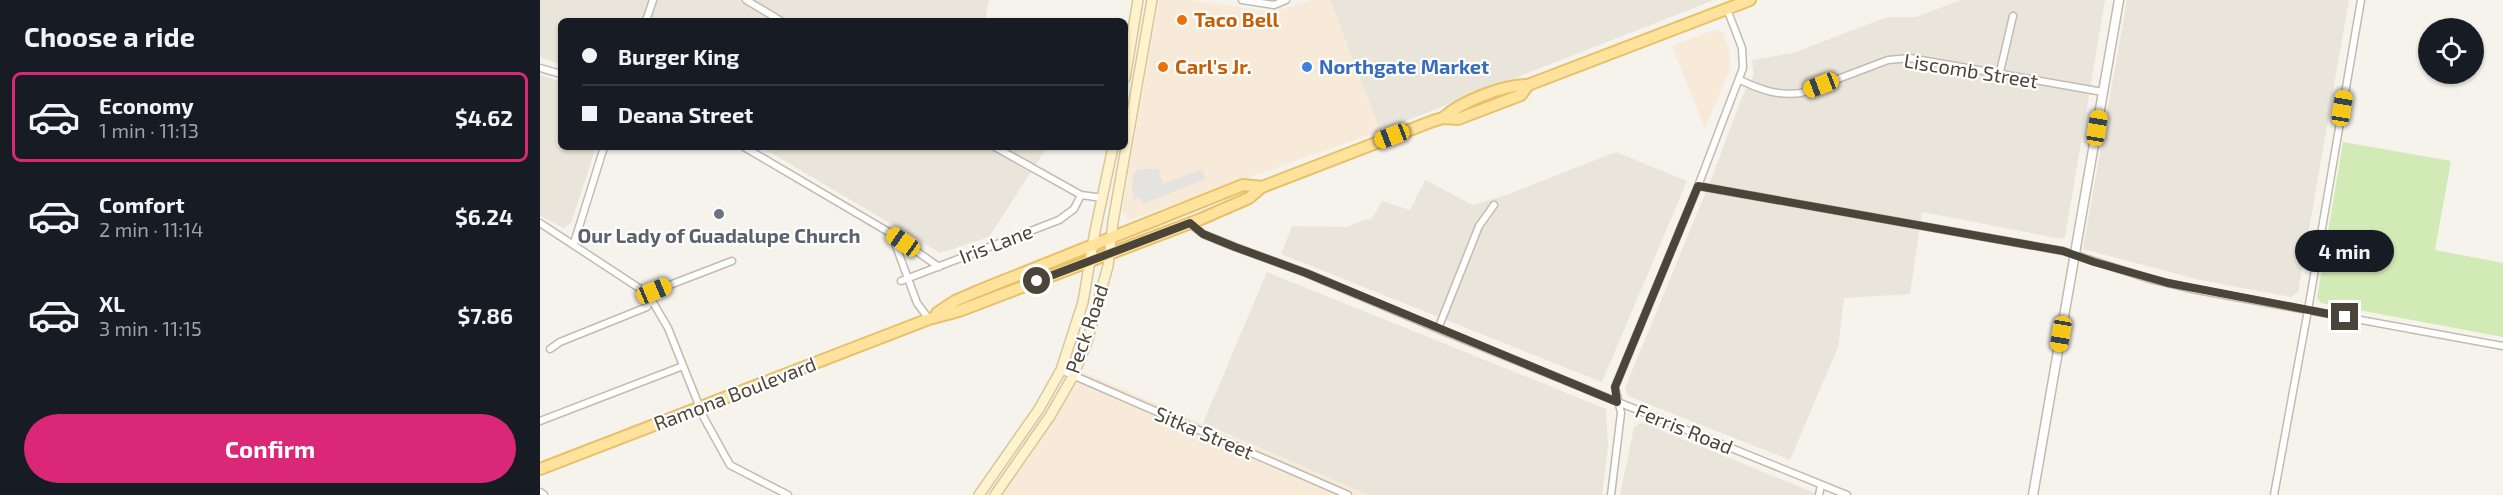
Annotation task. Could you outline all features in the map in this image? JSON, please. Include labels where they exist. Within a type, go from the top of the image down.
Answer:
[{"type":"main road","points":[[1128,60],[1138,0]]},
{"type":"main road","name":"Peck Road","points":[[1128,119],[1152,0]]},
{"type":"main road","name":"Ramona Boulevard","points":[[540,469],[929,319],[959,311],[1190,223],[1249,198],[1262,187],[1443,118],[1454,108],[1516,85],[1528,85],[1750,0]]},
{"type":"main road","name":"Peck Road","points":[[979,495],[1039,409],[1061,370],[1083,302],[1112,150]]},
{"type":"main road","name":"Peck Road","points":[[995,495],[1050,416],[1073,376],[1087,342],[1110,254],[1124,150]]},
{"type":"main road","name":"Ramona Boulevard","points":[[929,319],[955,301],[1111,237],[1243,185],[1262,187]]},
{"type":"street","points":[[647,18],[653,0]]},
{"type":"street","points":[[746,0],[776,18]]},
{"type":"street","points":[[1242,0],[1274,5],[1286,0]]},
{"type":"street","points":[[2033,495],[2119,0]]},
{"type":"street","points":[[2274,495],[2361,0]]},
{"type":"street","points":[[1611,495],[1621,413],[1615,387],[1740,80],[1744,55],[1726,9]]},
{"type":"street","points":[[2000,76],[2013,16]]},
{"type":"street","name":"Liscomb Street","points":[[1740,80],[1762,90],[1788,95],[1801,93],[1888,60],[1910,58],[2000,76],[2103,92]]},
{"type":"street","points":[[540,68],[558,73]]},
{"type":"street","points":[[574,243],[603,150]]},
{"type":"street","points":[[749,150],[892,234],[939,267]]},
{"type":"street","points":[[1000,150],[1081,195],[1103,198]]},
{"type":"street","points":[[1698,186],[2075,255],[2173,284],[2503,346]]},
{"type":"street","name":"Iris Lane","points":[[905,280],[1059,220],[1074,209],[1081,195]]},
{"type":"street","points":[[1438,329],[1479,226],[1494,205]]},
{"type":"street","points":[[540,223],[574,243],[642,290],[651,299],[668,328],[700,408],[730,465],[788,495]]},
{"type":"street","name":"Ferris Road","points":[[1190,223],[1203,234],[1224,243],[1306,273],[1847,495]]},
{"type":"street","points":[[892,234],[905,280],[917,303],[929,319]]},
{"type":"street","points":[[550,349],[560,342],[647,307],[654,291],[732,261]]},
{"type":"street","points":[[540,421],[683,366]]},
{"type":"street","name":"Sitka Street","points":[[1061,370],[1348,495]]},
{"type":"street","points":[[1819,495],[1821,484]]},
{"type":"shaded area","points":[[540,0],[989,0],[986,18],[558,18],[558,64],[540,57]]},
{"type":"shaded area","points":[[1159,0],[1189,0],[1273,12],[1312,0],[1330,0],[1380,131],[1129,220],[1122,211]]},
{"type":"shaded area","points":[[1330,0],[1714,0],[1380,131]]},
{"type":"shaded area","points":[[1961,0],[2105,0],[2065,237],[2062,239],[1922,212],[1910,294],[1844,298],[1838,347],[1790,460],[1628,396],[1625,388],[1712,177],[1742,97],[1754,75],[1752,60],[1793,53],[1887,17],[1916,17]]},
{"type":"shaded area","points":[[2127,0],[2349,0],[2298,292],[2291,297],[2196,279],[2083,249]]},
{"type":"shaded area","points":[[1716,29],[1723,32],[1730,53],[1730,68],[1705,129],[1672,46]]},
{"type":"shaded area","points":[[540,75],[558,81],[558,150],[595,150],[571,223],[564,228],[540,216]]},
{"type":"shaded area","points":[[766,150],[1045,150],[989,237],[940,253]]},
{"type":"shaded area","points":[[1616,152],[1687,181],[1602,382],[1281,254],[1292,226],[1346,227],[1367,219],[1371,220],[1382,201],[1410,210],[1425,180],[1473,205],[1506,195]]},
{"type":"shaded area","points":[[1138,169],[1160,169],[1159,175],[1163,184],[1202,169],[1206,179],[1143,204],[1140,198],[1134,200],[1132,190],[1133,175]]},
{"type":"shaded area","points":[[1267,272],[1606,409],[1608,447],[1602,495],[1368,495],[1203,423]]},
{"type":"shaded area","points":[[1081,371],[1368,495],[1000,495]]},
{"type":"shaded area","points":[[1641,423],[1820,495],[1620,495],[1634,427]]},
{"type":"green space","points":[[2343,142],[2451,161],[2435,250],[2503,263],[2503,337],[2321,303],[2317,298]]},
{"type":"place","name":"Taco Bell","points":[[1182,20]]},
{"type":"place","name":"Carl's Jr.","points":[[1163,67]]},
{"type":"place","name":"Northgate Market","points":[[1307,67]]},
{"type":"place","name":"Our Lady of Guadalupe Church","points":[[719,214]]},
{"type":"route","points":[[1037,281],[1190,223],[1203,234],[1306,273],[1617,402],[1615,387],[1698,186],[2063,251],[2150,279],[2197,290],[2345,317]]}]
